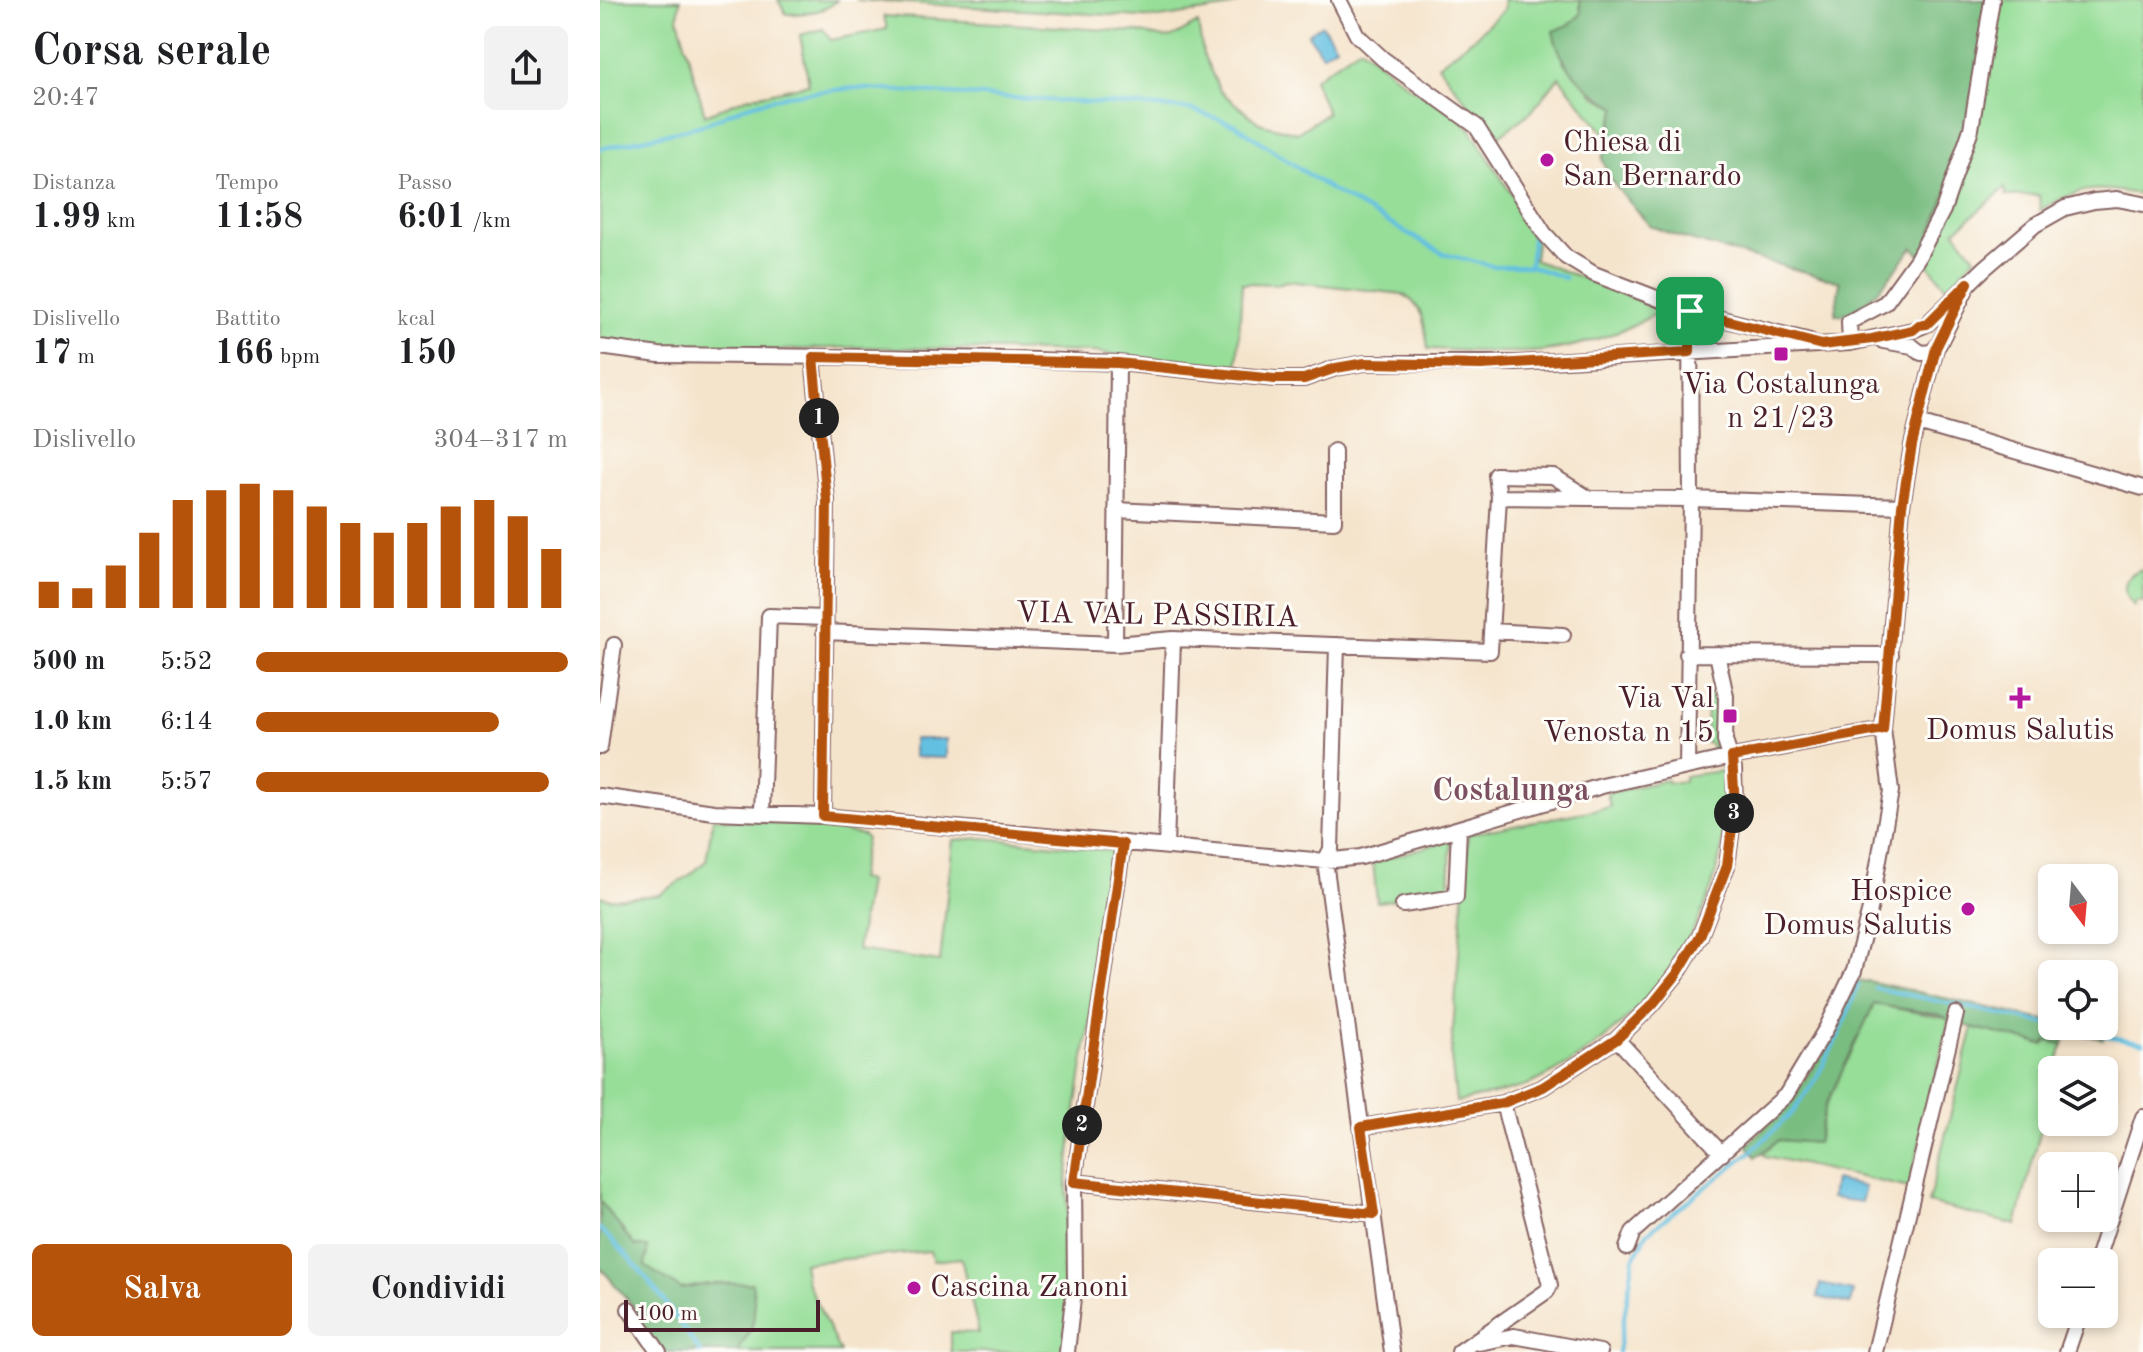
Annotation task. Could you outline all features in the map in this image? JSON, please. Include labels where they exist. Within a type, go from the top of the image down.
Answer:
[{"type":"street","points":[[1339,0],[1357,35],[1383,59],[1476,126],[1544,233],[1566,257],[1644,295],[1690,311],[1822,345]]},
{"type":"street","points":[[1850,343],[1849,322],[1885,303],[1917,259],[1943,210],[1971,129],[1992,0]]},
{"type":"street","points":[[1929,377],[1911,335],[2035,225],[2065,208],[2094,201],[2117,199],[2143,204]]},
{"type":"street","points":[[1627,1248],[1633,1232],[1786,1095],[1827,1027],[1854,971],[1871,905],[1891,791],[1883,729],[1902,506],[1938,343],[1968,283]]},
{"type":"street","points":[[1687,767],[1690,311]]},
{"type":"street","points":[[600,349],[659,355],[1118,363],[1304,379],[1336,368],[1365,363],[1482,365],[1822,345],[1872,339],[1920,327],[1936,328],[1938,343]]},
{"type":"street","points":[[1872,339],[1927,354],[1938,343]]},
{"type":"street","points":[[813,357],[827,500],[823,816]]},
{"type":"street","points":[[1115,644],[1118,363]]},
{"type":"street","points":[[1918,423],[2143,488]]},
{"type":"street","points":[[1116,510],[1334,521],[1334,451]]},
{"type":"street","points":[[1563,635],[1491,631],[1499,497],[1496,475],[1553,476],[1587,498]]},
{"type":"street","points":[[1499,497],[1902,506]]},
{"type":"street","name":"VIA VAL PASSIRIA","points":[[762,813],[769,616],[824,625],[1115,644],[1173,639],[1490,651],[1491,631]]},
{"type":"street","points":[[1166,847],[1173,639]]},
{"type":"street","points":[[600,747],[614,645]]},
{"type":"street","points":[[1337,645],[1331,849],[1325,861],[1392,1352]]},
{"type":"street","points":[[1687,654],[1891,655]]},
{"type":"street","points":[[1361,1127],[1503,1103],[1543,1087],[1617,1039],[1652,1005],[1677,974],[1700,936],[1715,902],[1727,866],[1735,805],[1732,757],[1725,741],[1726,696],[1717,654]]},
{"type":"street","points":[[600,796],[714,812],[823,816],[1325,861],[1361,857],[1602,786],[1732,757],[1883,729]]},
{"type":"street","points":[[1403,905],[1456,897],[1459,829]]},
{"type":"street","points":[[1067,1352],[1075,1281],[1074,1182],[1123,844]]},
{"type":"street","points":[[1875,1352],[1956,1014]]},
{"type":"street","points":[[1617,1039],[1722,1154]]},
{"type":"street","points":[[1461,1351],[1547,1291],[1550,1285],[1503,1103]]},
{"type":"street","points":[[2101,1248],[2143,1117]]},
{"type":"street","points":[[1074,1182],[1374,1214]]},
{"type":"street","points":[[629,1309],[659,1352]]},
{"type":"street","points":[[1511,1316],[1508,1327],[1514,1336]]},
{"type":"street","points":[[2067,1352],[2075,1328]]},
{"type":"street","points":[[1461,1351],[1487,1340],[1514,1336],[1600,1352]]},
{"type":"green space","points":[[600,0],[680,0],[678,18],[705,115],[746,98],[809,84],[800,35],[823,29],[831,40],[887,29],[884,16],[1138,32],[1165,38],[1198,23],[1203,54],[1220,91],[1259,123],[1297,133],[1327,113],[1314,79],[1360,47],[1408,86],[1457,115],[1470,129],[1537,234],[1534,260],[1661,311],[1614,333],[1546,351],[1428,349],[1419,310],[1402,294],[1287,281],[1277,284],[1242,283],[1237,370],[1094,352],[855,347],[758,351],[600,342]]},
{"type":"green space","points":[[778,0],[837,0],[820,10],[786,14]]},
{"type":"green space","points":[[856,0],[1246,0],[1226,8],[1159,18]]},
{"type":"green space","points":[[1503,0],[1580,0],[1581,14],[1569,25],[1563,61],[1596,97],[1617,107],[1607,136],[1559,77],[1532,111],[1495,139],[1438,65],[1475,37],[1504,9]]},
{"type":"green space","points":[[1580,0],[2000,0],[1996,33],[1980,99],[1922,257],[1913,247],[1868,300],[1846,314],[1835,315],[1840,282],[1650,226],[1611,181],[1602,159],[1617,107],[1595,94],[1576,76],[1556,43],[1553,31],[1569,25],[1581,14]]},
{"type":"green space","points":[[2000,0],[2143,0],[2143,150],[2138,194],[2088,190],[2040,210],[2039,195],[2006,196],[2005,188],[1955,231],[1975,257],[1947,288],[1922,257],[1980,99],[1996,33]]},
{"type":"green space","points":[[2143,569],[2143,602],[2136,601],[2134,606],[2126,595],[2125,584],[2131,575]]},
{"type":"green space","points":[[1707,691],[1718,701],[1717,750],[1712,750],[1711,744],[1706,743]]},
{"type":"green space","points":[[1720,771],[1726,783],[1728,799],[1717,869],[1704,907],[1686,944],[1663,978],[1636,1009],[1574,1060],[1529,1084],[1456,1102],[1451,1057],[1468,834],[1610,807],[1607,793],[1667,780],[1668,783],[1684,781],[1684,776]]},
{"type":"green space","points":[[713,818],[810,825],[863,835],[866,838],[859,879],[868,881],[857,950],[940,962],[953,840],[984,838],[1109,850],[1116,854],[1067,1181],[1069,1273],[1065,1352],[951,1352],[951,1332],[979,1333],[961,1258],[933,1261],[930,1251],[803,1263],[806,1280],[840,1352],[738,1352],[738,1346],[749,1334],[708,1284],[681,1289],[645,1266],[634,1245],[600,1201],[600,896],[611,899],[659,895],[691,874],[706,861]]},
{"type":"green space","points":[[1451,840],[1449,892],[1377,902],[1373,862]]},
{"type":"green space","points":[[1868,981],[2038,1019],[2038,1040],[2064,1040],[2063,1044],[2047,1041],[2044,1045],[1959,1024],[1940,1015],[1874,1004],[1825,1107],[1817,1143],[1779,1140],[1756,1157],[1747,1145],[1792,1099],[1814,1064],[1854,982]]},
{"type":"green space","points":[[1874,1004],[1949,1019],[1909,1188],[1765,1156],[1763,1152],[1779,1140],[1817,1143],[1825,1107]]},
{"type":"green space","points":[[1973,1027],[2043,1045],[2047,1041],[2063,1044],[2060,1056],[2038,1056],[2039,1136],[2016,1225],[1928,1203]]},
{"type":"green space","points":[[600,1201],[634,1245],[648,1247],[645,1266],[681,1289],[708,1284],[752,1283],[753,1323],[738,1352],[652,1352],[633,1306],[600,1267]]},
{"type":"water","points":[[1322,25],[1336,46],[1322,55],[1308,34]]},
{"type":"water","points":[[914,739],[946,739],[946,758],[914,757]]},
{"type":"water","points":[[1834,1180],[1865,1187],[1861,1202],[1831,1198]]},
{"type":"water","points":[[1820,1284],[1853,1291],[1850,1304],[1817,1297]]},
{"type":"waterway","points":[[600,149],[703,125],[744,107],[787,95],[854,88],[1189,109],[1236,125],[1331,190],[1444,254],[1492,266],[1530,266],[1565,278]]},
{"type":"waterway","points":[[1519,210],[1533,231],[1530,266]]},
{"type":"waterway","points":[[1618,1352],[1634,1258],[1647,1233],[1752,1151],[1793,1112],[1815,1080],[1841,1031],[1858,985]]},
{"type":"waterway","points":[[1875,988],[2038,1022]]},
{"type":"waterway","points":[[2118,1038],[2143,1043]]},
{"type":"waterway","points":[[600,1229],[641,1272],[700,1352]]},
{"type":"place","name":"Chiesa di San Bernardo","points":[[1547,160]]},
{"type":"place","name":"Via Costalunga n 21/23","points":[[1781,354]]},
{"type":"place","name":"Domus Salutis","points":[[2020,698]]},
{"type":"place","name":"Via Val Venosta n 15","points":[[1730,716]]},
{"type":"place","name":"Hospice Domus Salutis","points":[[1968,909]]},
{"type":"place","name":"Cascina Zanoni","points":[[914,1288]]},
{"type":"district","name":"Costalunga","points":[[1511,792]]},
{"type":"route","points":[[1968,283],[1936,348],[1912,445],[1902,506],[1883,729],[1732,757],[1735,805],[1727,866],[1700,936],[1677,974],[1652,1005],[1617,1039],[1543,1087],[1503,1103],[1361,1127],[1374,1214],[1074,1182],[1123,844],[823,816],[827,500],[813,357],[1118,363],[1275,379],[1304,379],[1336,368],[1365,363],[1482,365],[1690,352],[1690,311],[1822,345],[1850,343],[1913,330],[1927,324],[1968,283]]}]
